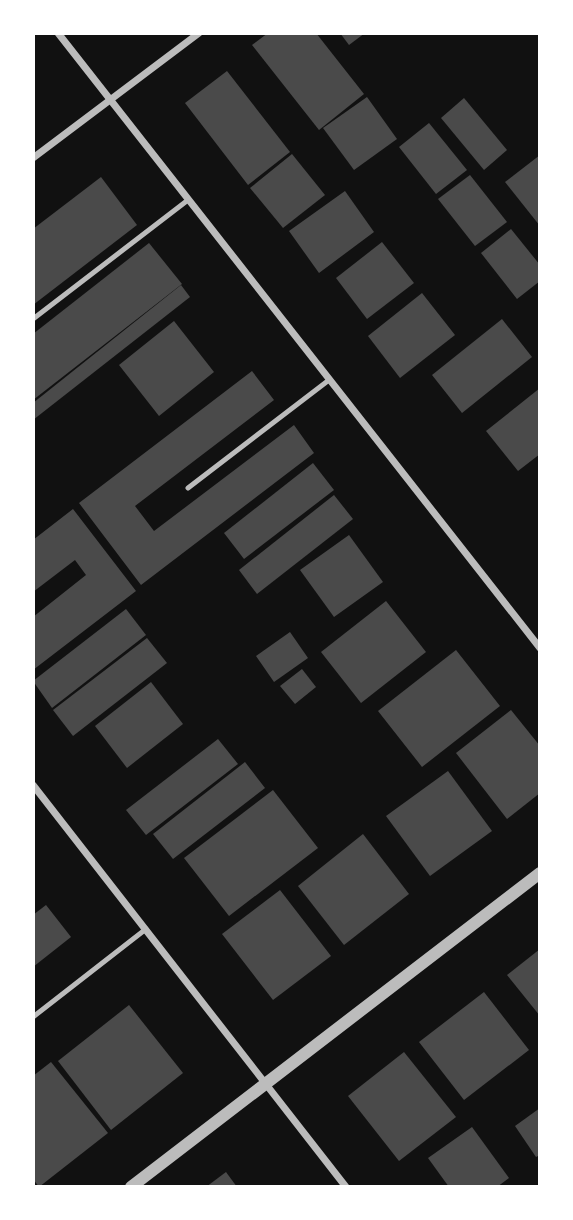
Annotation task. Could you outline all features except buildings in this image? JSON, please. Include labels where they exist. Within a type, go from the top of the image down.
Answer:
[{"type":"street","points":[[58,33],[540,648]]},
{"type":"street","points":[[33,158],[111,102],[199,33]]},
{"type":"street","points":[[33,785],[346,1187]]},
{"type":"street","points":[[131,1187],[540,873]]},
{"type":"lane","points":[[33,319],[188,200]]},
{"type":"lane","points":[[188,488],[329,380]]},
{"type":"lane","points":[[33,1017],[146,929]]}]
